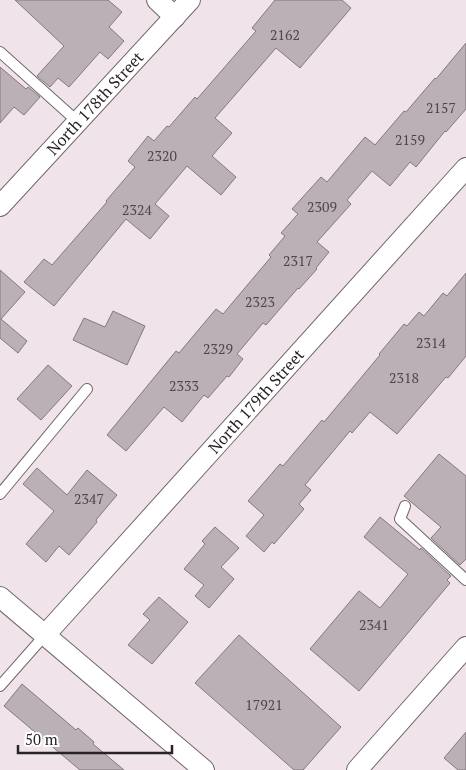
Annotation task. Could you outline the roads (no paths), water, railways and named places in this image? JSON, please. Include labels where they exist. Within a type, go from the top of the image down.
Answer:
[{"type":"street","points":[[157,0],[175,17]]},
{"type":"street","name":"North 178th Street","points":[[0,206],[190,0]]},
{"type":"street","name":"North 179th Street","points":[[45,635],[466,168]]},
{"type":"street","points":[[0,597],[204,770]]},
{"type":"street","points":[[357,770],[466,647]]},
{"type":"lane","points":[[0,52],[78,122]]},
{"type":"lane","points":[[0,494],[86,389]]},
{"type":"lane","points":[[406,506],[400,519],[466,580]]},
{"type":"lane","points":[[0,686],[45,635]]}]
